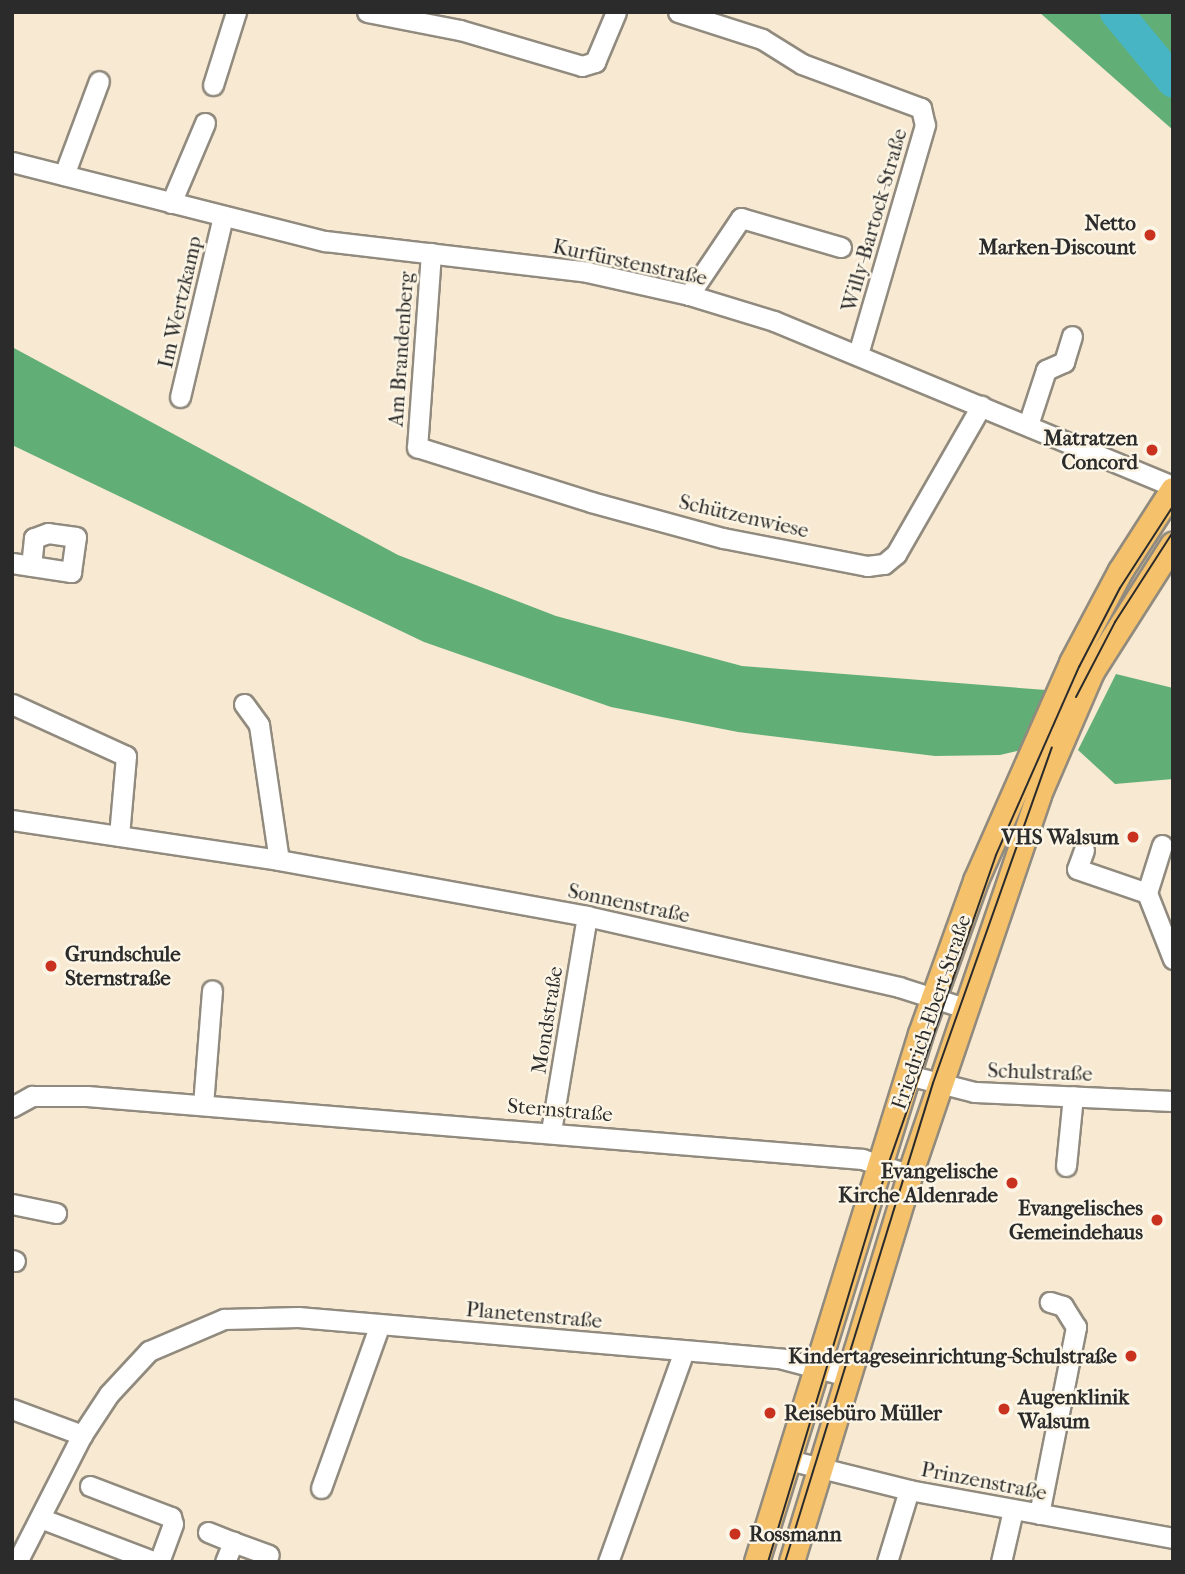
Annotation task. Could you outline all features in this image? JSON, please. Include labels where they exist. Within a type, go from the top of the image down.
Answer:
[{"type":"main road","name":"Friedrich-Ebert-Straße","points":[[757,1562],[908,1075],[976,881],[1072,663],[1121,571],[1173,488]]},
{"type":"main road","name":"Friedrich-Ebert-Straße","points":[[792,1562],[910,1175],[965,1008],[1057,746],[1111,640],[1173,545]]},
{"type":"street","points":[[213,85],[236,12]]},
{"type":"street","points":[[367,12],[460,30],[582,66],[595,62],[616,12]]},
{"type":"street","name":"Willy-Bartock-Straße","points":[[678,12],[762,39],[802,64],[921,108],[925,125],[858,354]]},
{"type":"street","points":[[64,175],[99,81]]},
{"type":"street","points":[[171,203],[205,123]]},
{"type":"street","name":"Kurfürstenstraße","points":[[12,162],[325,241],[587,272],[689,295],[774,321],[858,354],[1173,488]]},
{"type":"street","name":"Im Wertzkamp","points":[[180,397],[223,216]]},
{"type":"street","points":[[689,295],[741,218],[841,247]]},
{"type":"street","name":"Am Brandenberg","points":[[417,447],[431,253]]},
{"type":"street","points":[[1028,425],[1046,370],[1064,362],[1072,336]]},
{"type":"street","name":"Schützenwiese","points":[[417,447],[723,538],[867,566],[884,564],[896,554],[981,406]]},
{"type":"street","points":[[244,704],[260,725],[279,860]]},
{"type":"street","points":[[12,705],[126,756],[119,836]]},
{"type":"street","name":"Sonnenstraße","points":[[12,820],[279,860],[587,916],[934,998],[965,1008]]},
{"type":"street","points":[[1162,845],[1147,894],[1173,960]]},
{"type":"street","points":[[1084,850],[1077,869],[1147,894]]},
{"type":"street","name":"Mondstraße","points":[[551,1132],[587,916]]},
{"type":"street","points":[[203,1105],[212,990]]},
{"type":"street","name":"Schulstraße","points":[[908,1075],[940,1086],[974,1092],[1173,1101]]},
{"type":"street","name":"Sternstraße","points":[[12,1107],[32,1096],[203,1105],[862,1160],[910,1175]]},
{"type":"street","points":[[1066,1166],[1073,1096]]},
{"type":"street","points":[[12,1204],[56,1213]]},
{"type":"street","points":[[1039,1514],[1076,1326],[1063,1306],[1050,1302]]},
{"type":"street","name":"Planetenstraße","points":[[17,1562],[82,1435],[108,1394],[149,1350],[196,1328],[254,1315],[783,1359],[848,1376]]},
{"type":"street","points":[[321,1488],[380,1324]]},
{"type":"street","points":[[608,1562],[684,1351]]},
{"type":"street","points":[[12,1409],[82,1435]]},
{"type":"street","name":"Prinzenstraße","points":[[789,1460],[909,1490],[1173,1538]]},
{"type":"street","points":[[40,1518],[157,1562],[173,1524],[171,1517],[90,1486]]},
{"type":"street","points":[[887,1562],[909,1490]]},
{"type":"street","points":[[1001,1562],[1013,1510]]},
{"type":"street","points":[[208,1532],[269,1555]]},
{"type":"street","points":[[225,1562],[233,1542]]},
{"type":"green space","points":[[1039,12],[1173,12],[1173,130]]},
{"type":"green space","points":[[12,347],[398,555],[556,616],[742,666],[1046,690],[1025,749],[1000,755],[935,756],[738,732],[611,707],[424,642],[12,445]]},
{"type":"green space","points":[[1116,674],[1173,688],[1173,779],[1115,784],[1078,750]]},
{"type":"waterway","points":[[1116,12],[1173,81]]},
{"type":"tram line","points":[[768,1562],[887,1168],[996,855],[1079,667],[1120,588],[1173,506]]},
{"type":"tram line","points":[[1076,697],[1115,622],[1173,532]]},
{"type":"tram line","points":[[785,1562],[933,1083],[1052,747]]},
{"type":"place","name":"Netto Marken-Discount","points":[[1150,235]]},
{"type":"place","name":"Matratzen Concord","points":[[1152,450]]},
{"type":"place","name":"VHS Walsum","points":[[1133,837]]},
{"type":"place","name":"Grundschule Sternstraße","points":[[51,966]]},
{"type":"place","name":"Evangelische Kirche Aldenrade","points":[[1012,1183]]},
{"type":"place","name":"Evangelisches Gemeindehaus","points":[[1157,1220]]},
{"type":"place","name":"Kindertageseinrichtung-Schulstraße","points":[[1131,1356]]},
{"type":"place","name":"Augenklinik Walsum","points":[[1004,1409]]},
{"type":"place","name":"Reisebüro Müller","points":[[770,1413]]},
{"type":"place","name":"Rossmann","points":[[735,1534]]}]
